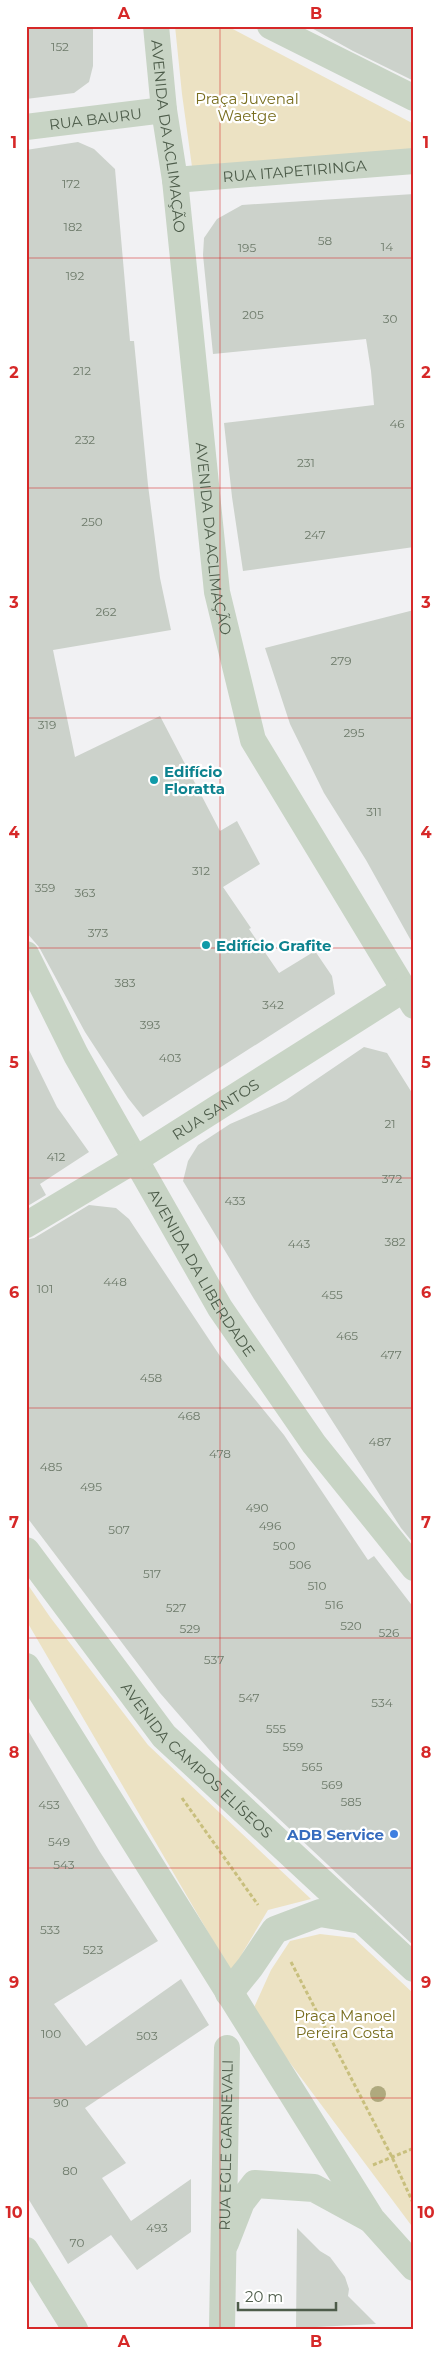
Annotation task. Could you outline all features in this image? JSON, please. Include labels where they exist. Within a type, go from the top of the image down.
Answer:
[{"type":"street","name":"AVENIDA DA ACLIMAÇÃO","points":[[156,26],[164,110],[174,180],[216,592],[253,740],[408,998]]},
{"type":"street","points":[[270,26],[414,98]]},
{"type":"street","name":"RUA BAURU","points":[[26,128],[164,110]]},
{"type":"street","name":"RUA ITAPETIRINGA","points":[[174,180],[414,161]]},
{"type":"street","name":"AVENIDA DA LIBERDADE","points":[[26,954],[76,1055],[220,1308],[314,1444],[414,1568]]},
{"type":"street","name":"RUA SANTOS","points":[[26,1225],[408,998]]},
{"type":"street","name":"AVENIDA CAMPOS ELÍSEOS","points":[[26,1551],[164,1736],[414,1968]]},
{"type":"street","points":[[26,1667],[371,2219],[414,2266]]},
{"type":"street","points":[[228,1993],[250,1967],[275,1930],[320,1913],[362,1920]]},
{"type":"street","name":"RUA EGLE GARNEVALI","points":[[222,2329],[226,2048]]},
{"type":"street","points":[[224,2243],[241,2202],[255,2184],[314,2188],[371,2219]]},
{"type":"street","points":[[26,2250],[75,2329]]},
{"type":"path","points":[[179,1792],[275,1930],[392,2157],[414,2205]]},
{"type":"path","points":[[368,2168],[414,2148]]},
{"type":"green space","name":"Praça Juvenal Waetge","points":[[175,26],[227,26],[414,124],[414,158],[193,174]]},
{"type":"green space","points":[[26,1582],[50,1617],[148,1745],[311,1899],[268,1910],[243,1952],[233,1975],[26,1620]]},
{"type":"green space","name":"Praça Manoel Pereira Costa","points":[[320,1934],[354,1938],[414,1994],[414,2229],[252,2012],[271,1970],[290,1941]]},
{"type":"building","points":[[26,26],[93,26],[93,66],[89,82],[74,93],[26,99]]},
{"type":"building","points":[[308,26],[414,26],[414,81],[353,51]]},
{"type":"building","points":[[78,142],[94,149],[115,169],[130,341],[134,341],[148,485],[160,578],[171,630],[53,650],[75,757],[160,716],[220,831],[237,821],[260,864],[223,887],[251,928],[249,929],[279,973],[315,951],[332,976],[335,994],[143,1117],[128,1098],[85,1032],[39,947],[26,932],[26,150]]},
{"type":"building","points":[[414,194],[414,547],[243,571],[224,423],[374,405],[371,371],[366,339],[213,354],[203,255],[204,238],[217,219],[242,205]]},
{"type":"building","points":[[414,610],[414,946],[366,860],[324,793],[290,724],[265,648]]},
{"type":"building","points":[[26,1044],[57,1107],[89,1152],[40,1184],[46,1195],[26,1207]]},
{"type":"building","points":[[364,1047],[387,1053],[414,1096],[414,1544],[401,1528],[254,1299],[183,1181],[188,1161],[198,1145],[230,1124],[286,1100]]},
{"type":"building","points":[[89,1205],[116,1208],[129,1219],[222,1359],[284,1435],[368,1560],[374,1556],[414,1608],[414,1946],[226,1769],[160,1693],[26,1516],[26,1240],[34,1238]]},
{"type":"building","points":[[26,1727],[100,1852],[158,1941],[54,2004],[86,2046],[181,1979],[209,2025],[85,2108],[126,2163],[102,2178],[131,2221],[191,2179],[191,2232],[137,2270],[111,2235],[68,2264],[26,2195]]},
{"type":"building","points":[[297,2228],[320,2251],[330,2257],[345,2277],[349,2289],[348,2296],[376,2324],[296,2328]]},
{"type":"place","name":"Edifício Floratta","points":[[154,780]]},
{"type":"place","name":"Edifício Grafite","points":[[206,945]]},
{"type":"place","name":"ADB Service","points":[[394,1834]]}]
